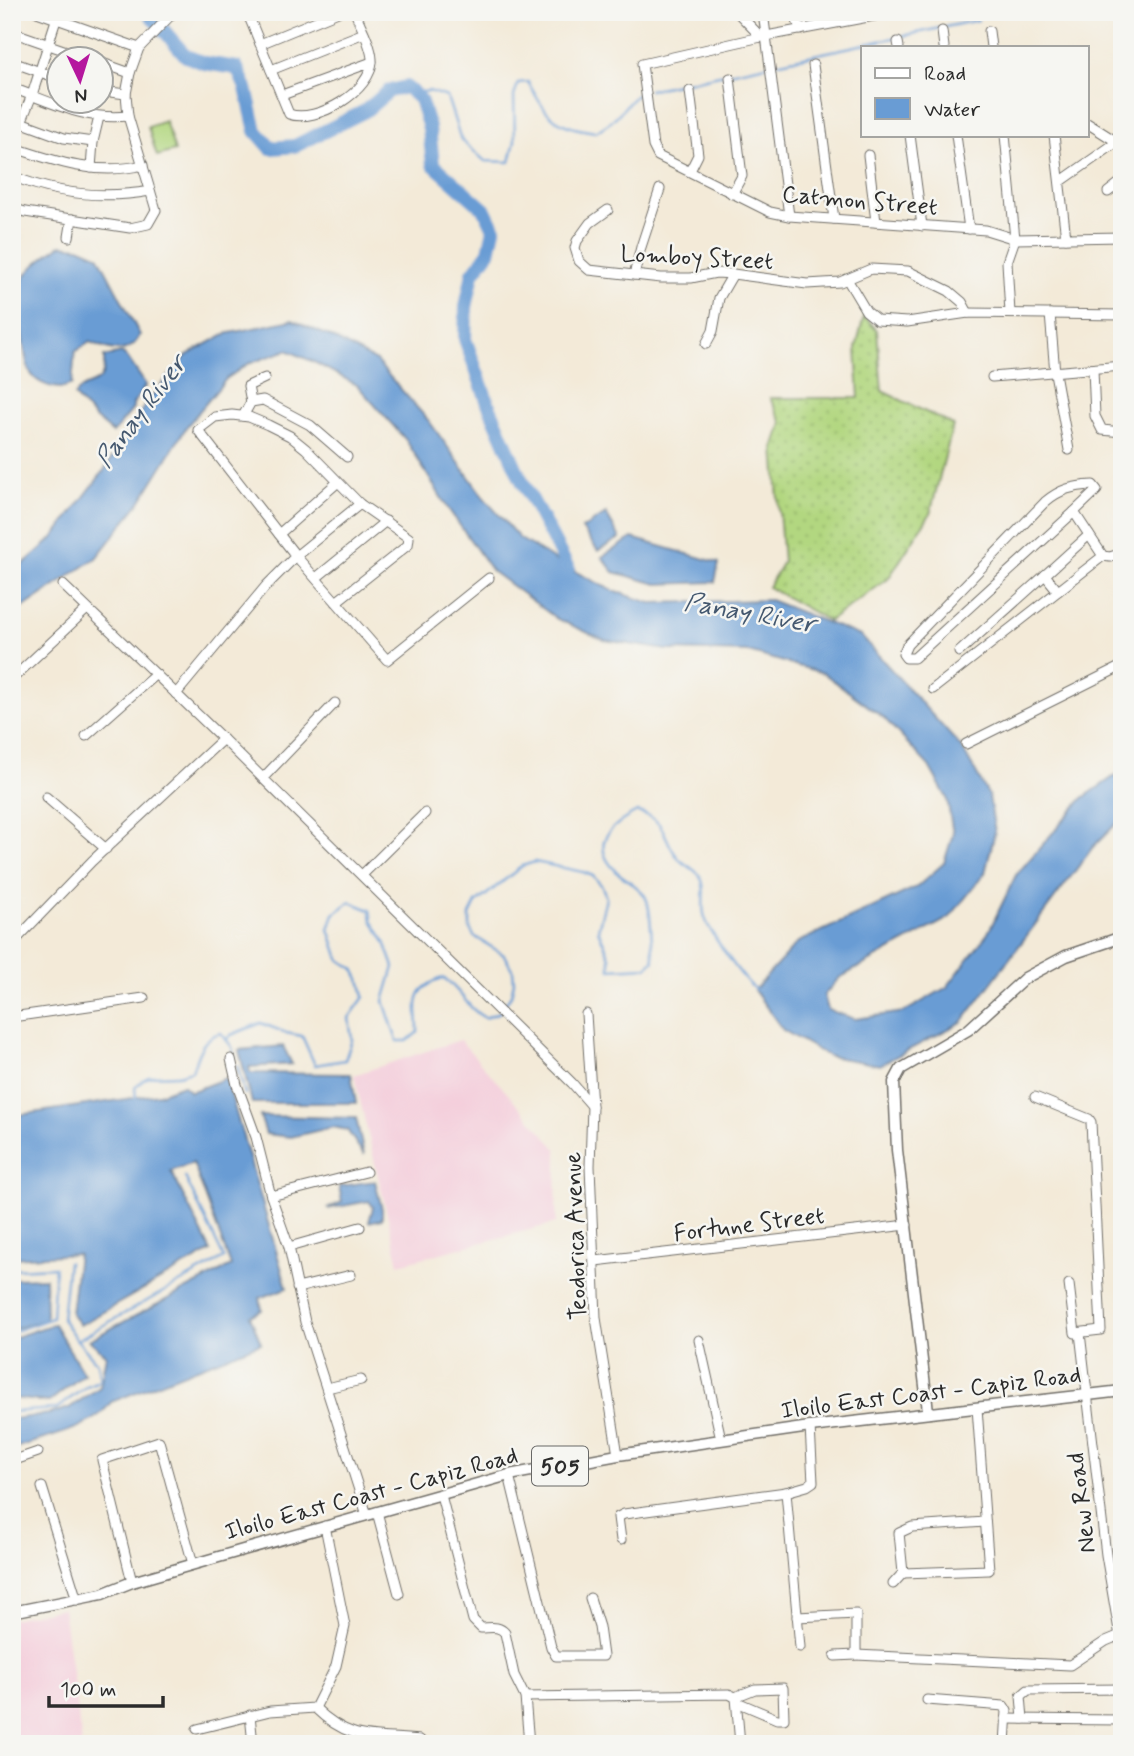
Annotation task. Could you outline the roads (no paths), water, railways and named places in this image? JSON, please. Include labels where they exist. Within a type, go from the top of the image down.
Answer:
[{"type":"main road","points":[[928,1411],[897,1150],[894,1082],[901,1069],[968,1030],[1025,978],[1066,956],[1122,937]]},
{"type":"main road","name":"Iloilo East Coast - Capiz Road","points":[[12,1612],[102,1594],[193,1564],[509,1475],[721,1439],[928,1411],[1122,1391]]},
{"type":"street","points":[[37,12],[139,48]]},
{"type":"street","points":[[263,12],[248,15],[289,114],[298,117],[307,117],[352,97],[363,85],[372,62],[355,12]]},
{"type":"street","points":[[260,44],[338,12]]},
{"type":"street","points":[[737,12],[764,36]]},
{"type":"street","points":[[763,12],[789,216]]},
{"type":"street","points":[[793,12],[801,30]]},
{"type":"street","points":[[764,36],[895,12]]},
{"type":"street","points":[[12,208],[130,228],[148,223],[156,210],[128,116],[126,94],[139,48],[170,16]]},
{"type":"street","points":[[56,20],[32,95],[17,121],[12,146],[62,164],[122,170],[143,165]]},
{"type":"street","points":[[942,31],[944,46]]},
{"type":"street","points":[[989,31],[991,46]]},
{"type":"street","points":[[12,32],[52,46]]},
{"type":"street","points":[[271,70],[364,33]]},
{"type":"street","name":"Catmon Street","points":[[764,36],[642,64],[653,146],[658,156],[770,212],[789,216],[986,230],[1016,239],[1122,237]]},
{"type":"street","points":[[12,62],[46,74]]},
{"type":"street","points":[[282,95],[372,62]]},
{"type":"street","points":[[813,65],[834,219]]},
{"type":"street","points":[[116,68],[130,73]]},
{"type":"street","points":[[730,78],[743,176],[732,194]]},
{"type":"street","points":[[12,88],[74,111],[99,117],[128,116]]},
{"type":"street","points":[[690,91],[698,155],[690,171]]},
{"type":"street","points":[[116,93],[126,94]]},
{"type":"street","points":[[91,168],[99,117]]},
{"type":"street","points":[[17,121],[64,138],[93,142]]},
{"type":"street","points":[[1060,181],[1119,139],[1088,124]]},
{"type":"street","points":[[910,136],[922,226]]},
{"type":"street","points":[[956,136],[969,229]]},
{"type":"street","points":[[1005,136],[1016,239],[1007,262],[1010,313]]},
{"type":"street","points":[[1054,136],[1066,238]]},
{"type":"street","points":[[868,155],[876,222]]},
{"type":"street","points":[[12,176],[46,188],[95,195],[118,196],[150,191]]},
{"type":"street","points":[[1108,192],[1122,181]]},
{"type":"street","points":[[634,275],[660,189]]},
{"type":"street","name":"Lomboy Street","points":[[608,210],[590,223],[577,241],[575,248],[579,261],[589,270],[661,278],[733,274],[807,284],[824,284],[847,279],[871,269],[908,271],[949,291],[962,302],[968,313]]},
{"type":"street","points":[[69,237],[72,219]]},
{"type":"street","points":[[706,344],[713,331],[719,298],[733,274]]},
{"type":"street","points":[[847,279],[866,311],[877,320],[907,323],[968,313],[1122,315]]},
{"type":"street","points":[[1050,314],[1055,373],[1069,450]]},
{"type":"street","points":[[992,377],[1122,366]]},
{"type":"street","points":[[1093,369],[1095,416],[1101,430],[1122,432]]},
{"type":"street","points":[[243,416],[251,402],[248,386],[265,378]]},
{"type":"street","points":[[251,402],[263,400],[310,425],[346,457]]},
{"type":"street","points":[[336,602],[408,545],[409,538],[360,504],[290,436],[243,416],[215,417],[198,430],[296,556],[316,578],[336,602],[387,660],[489,578]]},
{"type":"street","points":[[279,534],[338,482]]},
{"type":"street","points":[[1093,485],[1097,490],[1074,512],[914,658],[906,658],[904,654],[907,645],[1045,502],[1067,488],[1093,485]]},
{"type":"street","points":[[176,694],[266,586],[296,556],[360,504]]},
{"type":"street","points":[[1074,512],[1103,556]]},
{"type":"street","points":[[316,578],[386,521]]},
{"type":"street","points":[[959,652],[1089,535]]},
{"type":"street","points":[[933,689],[1103,556],[1122,553]]},
{"type":"street","points":[[1045,575],[1058,591]]},
{"type":"street","points":[[63,585],[362,875],[592,1106]]},
{"type":"street","points":[[12,679],[87,609]]},
{"type":"street","points":[[986,627],[996,639]]},
{"type":"street","points":[[966,744],[1122,667]]},
{"type":"street","points":[[86,736],[156,674]]},
{"type":"street","points":[[263,778],[335,703]]},
{"type":"street","points":[[12,944],[106,849],[223,739]]},
{"type":"street","points":[[46,797],[106,849]]},
{"type":"street","points":[[362,875],[425,813]]},
{"type":"street","points":[[12,1017],[144,998]]},
{"type":"street","name":"Teodorica Avenue","points":[[586,1013],[592,1106],[590,1166],[596,1318],[618,1455]]},
{"type":"street","points":[[231,1059],[237,1085],[256,1137],[271,1196],[289,1247],[305,1322],[399,1594]]},
{"type":"street","points":[[1035,1097],[1091,1122],[1101,1330],[1080,1333]]},
{"type":"street","points":[[271,1196],[366,1172]]},
{"type":"street","name":"Fortune Street","points":[[595,1261],[907,1224]]},
{"type":"street","points":[[289,1247],[360,1227]]},
{"type":"street","points":[[298,1288],[351,1275]]},
{"type":"street","name":"New Road","points":[[1069,1284],[1075,1333],[1080,1333],[1118,1636],[1122,1648]]},
{"type":"street","points":[[699,1340],[721,1439]]},
{"type":"street","points":[[327,1388],[361,1380]]},
{"type":"street","points":[[893,1584],[904,1573],[989,1570],[977,1408]]},
{"type":"street","points":[[621,1540],[618,1517],[624,1514],[786,1492],[813,1482],[810,1427]]},
{"type":"street","points":[[132,1582],[102,1460],[159,1441],[193,1564]]},
{"type":"street","points":[[12,1461],[38,1452]]},
{"type":"street","points":[[509,1475],[551,1647],[556,1656],[603,1656],[599,1627],[590,1598]]},
{"type":"street","points":[[42,1487],[77,1600]]},
{"type":"street","points":[[786,1492],[800,1647]]},
{"type":"street","points":[[441,1494],[473,1620],[481,1629],[496,1627],[505,1633],[514,1675],[525,1697],[529,1744]]},
{"type":"street","points":[[904,1573],[899,1533],[912,1527],[985,1522]]},
{"type":"street","points":[[315,1708],[337,1666],[345,1626],[325,1526]]},
{"type":"street","points":[[797,1617],[856,1614],[856,1655]]},
{"type":"street","points":[[835,1656],[1070,1665],[1105,1641],[1118,1636]]},
{"type":"street","points":[[525,1697],[729,1694],[736,1699],[777,1718],[784,1719],[783,1688],[755,1689],[736,1699]]},
{"type":"street","points":[[1023,1719],[1021,1696],[1028,1690],[1122,1689]]},
{"type":"street","points":[[736,1699],[740,1744]]},
{"type":"street","points":[[927,1700],[1004,1706],[1007,1710],[1004,1744]]},
{"type":"street","points":[[197,1729],[250,1715],[315,1708],[348,1733],[420,1740]]},
{"type":"street","points":[[250,1715],[253,1744]]},
{"type":"street","points":[[1006,1718],[1122,1720]]},
{"type":"water","points":[[61,245],[79,247],[98,255],[140,335],[130,347],[124,349],[104,348],[90,342],[75,352],[72,384],[62,388],[44,384],[30,372],[18,298],[24,277],[41,259]]},
{"type":"water","name":"Panay River","points":[[292,320],[376,361],[429,421],[485,499],[519,538],[611,590],[651,603],[770,600],[861,636],[962,748],[989,796],[995,832],[985,873],[949,918],[839,978],[824,995],[828,1010],[855,1019],[904,1012],[947,987],[988,933],[1016,875],[1083,798],[1122,771],[1122,818],[1093,847],[962,1022],[880,1065],[828,1056],[783,1030],[754,990],[798,942],[917,887],[944,863],[953,834],[947,798],[929,766],[884,718],[823,673],[748,652],[667,650],[604,640],[557,619],[492,571],[447,507],[406,440],[357,385],[287,350],[248,364],[226,379],[187,426],[140,502],[96,558],[12,615],[12,574],[53,538],[105,469],[147,402],[187,355],[225,334]]},
{"type":"water","points":[[121,353],[127,357],[146,385],[133,404],[133,409],[113,433],[74,396],[79,390],[99,379],[104,368],[104,357]]},
{"type":"water","points":[[606,514],[620,538],[598,551],[582,529]]},
{"type":"water","points":[[632,538],[719,563],[715,582],[657,584],[614,572],[602,557]]},
{"type":"water","points":[[283,1046],[292,1064],[249,1067],[250,1073],[351,1074],[356,1103],[252,1103],[239,1050]]},
{"type":"water","points":[[226,1078],[287,1288],[260,1298],[262,1310],[250,1316],[261,1343],[111,1402],[92,1420],[66,1432],[12,1449],[12,1419],[49,1414],[69,1408],[100,1387],[106,1355],[89,1340],[231,1266],[193,1163],[171,1171],[211,1251],[80,1325],[71,1314],[78,1254],[12,1258],[12,1116],[159,1094],[183,1085],[190,1092]]},
{"type":"water","points":[[260,1116],[356,1118],[364,1155],[347,1130],[333,1127],[291,1137],[266,1134]]},
{"type":"water","points":[[375,1181],[382,1219],[369,1222],[373,1207],[369,1201],[327,1209],[342,1202],[339,1186]]},
{"type":"water","points":[[45,1278],[46,1320],[12,1329],[12,1279]]},
{"type":"water","points":[[54,1324],[84,1374],[49,1402],[12,1398],[12,1338]]},
{"type":"waterway","points":[[148,12],[186,56],[204,63],[237,68],[246,88],[256,131],[271,148],[295,146],[365,111],[389,91],[406,87],[420,99],[429,128],[433,164],[485,210],[494,229],[489,252],[473,273],[466,307],[465,339],[488,403],[520,477],[568,568]]},
{"type":"waterway","points":[[649,90],[978,20]]},
{"type":"waterway","points":[[413,93],[429,91],[447,97],[461,140],[485,161],[510,162],[515,141],[514,96],[518,83],[528,82],[547,112],[561,123],[596,132],[612,121],[635,96],[643,93]]},
{"type":"waterway","points":[[226,1040],[231,1035],[261,1023],[302,1036],[315,1065],[345,1060],[352,1040],[349,1018],[364,997],[354,969],[339,959],[329,929],[334,914],[350,902],[370,910],[394,967],[384,1001],[397,1041],[407,1041],[418,1032],[417,1005],[420,993],[425,987],[443,978],[485,1018],[500,1012],[511,995],[513,971],[504,955],[474,936],[470,929],[470,915],[476,903],[522,866],[535,862],[593,876],[602,886],[606,898],[598,930],[610,957],[610,969],[647,967],[654,960],[647,901],[639,889],[608,862],[603,844],[618,823],[637,812],[647,815],[660,825],[679,859],[700,876],[706,921],[726,954],[756,990]]},
{"type":"waterway","points":[[136,1098],[135,1088],[145,1079],[192,1071],[205,1042],[215,1035],[221,1033],[232,1047],[234,1057]]},
{"type":"waterway","points":[[237,1066],[245,1094]]},
{"type":"waterway","points":[[12,1412],[56,1409],[87,1386],[100,1380],[97,1363],[77,1340],[224,1258],[185,1177]]},
{"type":"waterway","points":[[68,1262],[62,1319],[77,1340]]},
{"type":"waterway","points":[[12,1269],[55,1267],[52,1318],[12,1332]]}]
